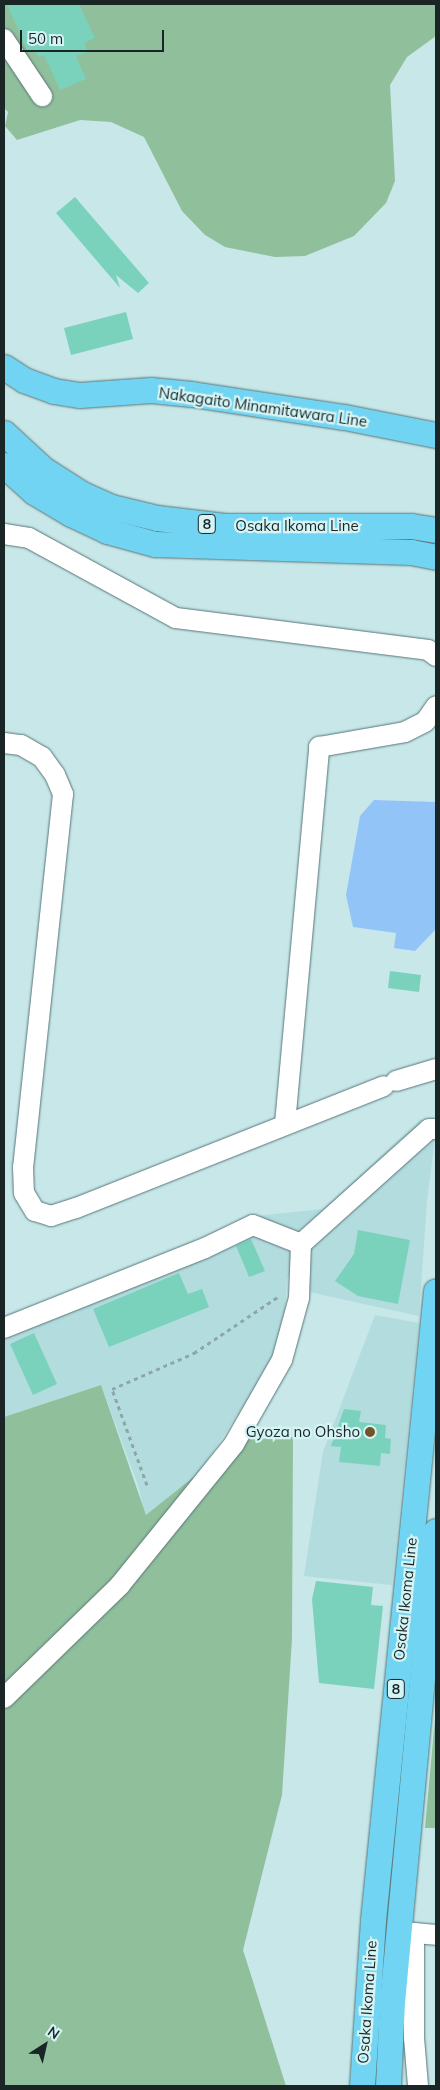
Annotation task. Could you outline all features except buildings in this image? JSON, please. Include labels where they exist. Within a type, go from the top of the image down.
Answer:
[{"type":"main road","name":"Nakagaito Minamitawara Line","points":[[4,367],[46,388],[80,395],[151,390],[192,394],[344,417],[436,435]]},
{"type":"main road","name":"Osaka Ikoma Line","points":[[4,434],[43,469],[82,494],[111,508],[157,518],[225,526],[411,526],[436,530]]},
{"type":"main road","name":"Osaka Ikoma Line","points":[[4,465],[34,492],[71,514],[107,530],[155,544],[412,552],[436,557]]},
{"type":"main road","name":"Osaka Ikoma Line","points":[[362,2086],[373,1920],[436,1291]]},
{"type":"main road","name":"Osaka Ikoma Line","points":[[388,2086],[406,1932],[436,1531]]},
{"type":"street","points":[[4,39],[42,96]]},
{"type":"street","points":[[4,534],[29,538],[176,618],[428,650],[436,656]]},
{"type":"street","points":[[285,1124],[319,747],[405,732],[425,722],[436,706]]},
{"type":"street","points":[[4,743],[21,745],[42,757],[55,774],[63,794],[24,1167],[24,1193],[35,1211],[51,1216],[76,1208],[390,1083],[436,1069]]},
{"type":"street","points":[[4,1698],[120,1585],[234,1444],[282,1360],[298,1298],[301,1244],[429,1129],[436,1129]]},
{"type":"street","points":[[4,1328],[188,1255],[253,1225],[301,1244]]},
{"type":"street","points":[[418,2086],[406,1932],[436,1935]]},
{"type":"path","points":[[147,1485],[112,1390],[194,1353],[279,1296],[286,1293],[298,1298]]},
{"type":"shaded area","points":[[421,1119],[435,1138],[427,1201],[419,1316],[309,1292],[294,1273],[287,1278],[284,1320],[268,1369],[199,1473],[148,1532],[139,1488],[101,1385],[4,1417],[4,1321],[203,1240],[248,1217],[323,1209]]},
{"type":"shaded area","name":"Gyoza no Ohsho","points":[[375,1315],[419,1323],[392,1585],[304,1576],[323,1452]]},
{"type":"green space","points":[[4,4],[436,4],[436,36],[407,57],[390,85],[395,181],[386,203],[354,236],[305,256],[275,257],[225,247],[205,235],[182,211],[144,137],[111,122],[80,120],[17,140],[5,126],[8,112],[4,108]]},
{"type":"green space","points":[[101,1385],[146,1515],[240,1440],[293,1437],[292,1639],[282,1795],[243,1950],[286,2086],[4,2086],[4,1417]]},
{"type":"green space","points":[[436,1708],[436,1828],[425,1828]]},
{"type":"water","points":[[374,800],[436,802],[436,929],[415,951],[394,948],[396,933],[353,927],[346,895],[360,816]]},
{"type":"place","name":"Gyoza no Ohsho","points":[[370,1432]]}]
